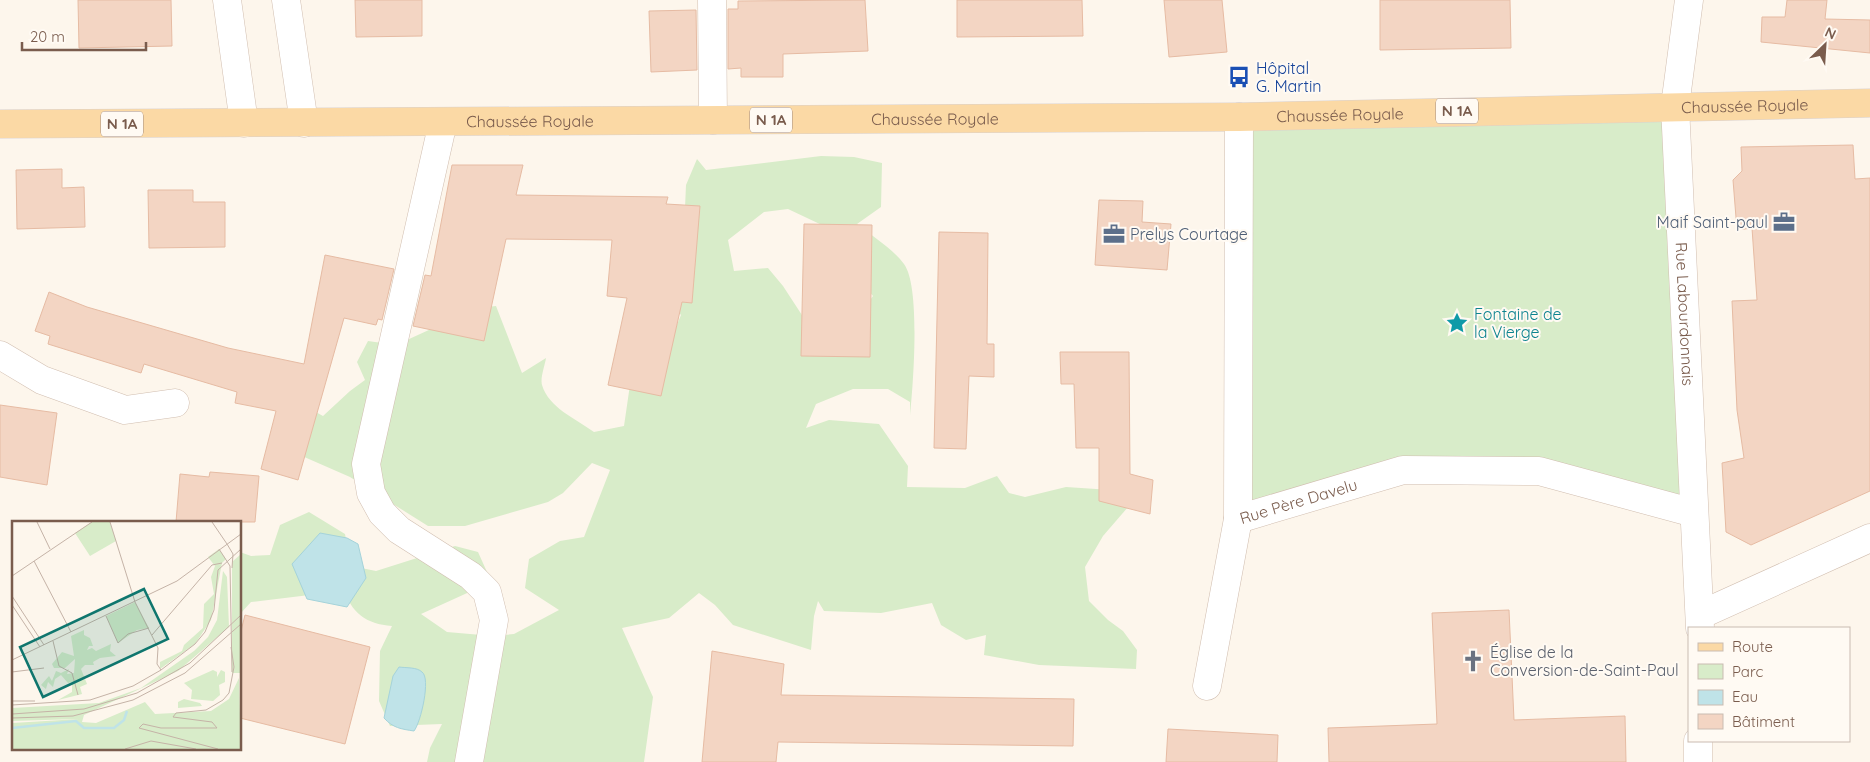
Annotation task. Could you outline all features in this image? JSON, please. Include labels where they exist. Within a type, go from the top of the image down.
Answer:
[{"type":"main road","name":"Chaussée Royale","points":[[0,124],[1239,117],[1870,103]]},
{"type":"street","points":[[227,0],[244,123]]},
{"type":"street","points":[[286,0],[304,122]]},
{"type":"street","points":[[712,0],[713,120]]},
{"type":"street","name":"Rue Labourdonnais","points":[[1690,0],[1674,106],[1700,622]]},
{"type":"street","name":"Rue Père Davelu","points":[[1239,117],[1238,519],[1403,470],[1539,471],[1694,513]]},
{"type":"street","points":[[443,122],[366,464],[371,493],[382,513],[399,530],[472,576],[487,592],[494,620],[469,762]]},
{"type":"street","points":[[0,355],[42,380],[125,410],[175,403]]},
{"type":"street","points":[[1208,686],[1238,519]]},
{"type":"street","points":[[1700,622],[1870,538]]},
{"type":"street","points":[[1698,742],[1698,762]]},
{"type":"green space","points":[[1675,106],[1694,513],[1539,471],[1403,470],[1238,519],[1239,117]]},
{"type":"green space","points":[[821,156],[854,157],[882,163],[881,207],[857,224],[894,253],[904,264],[909,276],[913,293],[914,314],[913,383],[910,416],[910,402],[888,389],[853,389],[816,404],[806,428],[829,420],[879,424],[908,466],[907,487],[965,488],[997,476],[1009,493],[1025,497],[1066,487],[1141,492],[1103,536],[1085,567],[1089,601],[1108,620],[1123,631],[1137,650],[1136,669],[1039,665],[984,655],[986,635],[966,640],[941,625],[932,603],[881,613],[824,611],[818,601],[814,616],[811,650],[733,625],[715,605],[699,593],[669,618],[622,628],[653,697],[644,762],[427,762],[430,748],[442,724],[390,726],[379,701],[380,651],[392,626],[367,620],[350,604],[343,587],[326,593],[251,602],[241,613],[241,552],[251,556],[270,555],[280,525],[309,512],[345,534],[351,566],[376,571],[455,546],[478,552],[487,572],[476,589],[421,614],[447,632],[493,636],[514,634],[559,610],[525,588],[529,559],[560,541],[584,537],[610,470],[592,463],[563,493],[548,502],[465,526],[428,526],[350,477],[302,456],[303,405],[323,416],[365,380],[357,362],[368,341],[396,345],[477,308],[496,306],[522,373],[546,358],[542,385],[550,400],[594,432],[624,426],[632,371],[671,339],[681,315],[665,295],[685,208],[686,185],[697,159],[706,170]],"holes":[[[788,209],[824,226],[858,279],[873,296],[858,316],[813,332],[783,286],[768,268],[734,271],[728,240],[764,212]]]},
{"type":"water","points":[[320,533],[347,538],[358,544],[366,578],[347,607],[307,599],[292,564]]},
{"type":"water","points":[[399,667],[417,669],[425,676],[424,700],[414,731],[398,728],[384,718],[393,676]]},
{"type":"building","points":[[78,0],[171,0],[172,46],[79,48]]},
{"type":"building","points":[[355,0],[422,0],[422,36],[356,37]]},
{"type":"building","points":[[865,0],[868,51],[783,54],[783,77],[741,77],[741,68],[728,69],[728,9],[738,9],[738,1]]},
{"type":"building","points":[[957,0],[1082,0],[1083,36],[957,37]]},
{"type":"building","points":[[1164,0],[1222,0],[1227,52],[1169,57]]},
{"type":"building","points":[[1380,0],[1510,0],[1511,48],[1380,50]]},
{"type":"building","points":[[1787,0],[1827,0],[1825,19],[1870,20],[1870,53],[1761,42],[1762,17],[1785,17]]},
{"type":"building","points":[[696,10],[697,70],[651,72],[649,11]]},
{"type":"building","points":[[1853,145],[1855,179],[1870,178],[1870,491],[1751,545],[1726,532],[1722,463],[1744,458],[1737,410],[1732,301],[1757,300],[1752,228],[1737,230],[1733,180],[1742,171],[1741,147]]},
{"type":"building","points":[[452,165],[523,165],[516,195],[668,197],[666,204],[700,206],[692,303],[682,302],[661,396],[608,385],[627,298],[607,296],[612,240],[506,239],[484,341],[413,326],[425,275],[431,276]]},
{"type":"building","points":[[62,169],[62,188],[84,187],[85,227],[17,229],[16,170]]},
{"type":"building","points":[[148,190],[193,190],[193,202],[225,202],[225,247],[149,248]]},
{"type":"building","points":[[1099,200],[1143,201],[1142,222],[1171,224],[1167,270],[1095,265]]},
{"type":"building","points":[[804,224],[872,225],[870,357],[801,356]]},
{"type":"building","points":[[939,232],[988,233],[987,344],[994,344],[994,377],[969,376],[966,449],[934,448]]},
{"type":"building","points":[[325,255],[394,269],[382,320],[378,319],[376,325],[344,318],[298,480],[261,469],[276,411],[235,403],[237,392],[144,364],[141,373],[48,344],[50,336],[35,331],[49,292],[87,307],[228,348],[304,364]]},
{"type":"building","points":[[1060,352],[1129,352],[1130,474],[1153,480],[1150,514],[1099,501],[1099,448],[1076,448],[1074,384],[1061,384]]},
{"type":"building","points":[[0,405],[57,413],[47,485],[0,477]]},
{"type":"building","points":[[210,472],[259,476],[255,522],[176,521],[180,474],[209,477]]},
{"type":"building","name":"Église de la Conversion-de-Saint-Paul","points":[[1509,610],[1514,720],[1625,716],[1626,762],[1329,762],[1328,728],[1437,724],[1432,613]]},
{"type":"building","points":[[245,615],[370,647],[345,744],[241,718],[241,631]]},
{"type":"building","points":[[712,651],[784,664],[781,695],[1074,699],[1073,746],[778,742],[776,762],[702,762]]},
{"type":"building","points":[[1168,729],[1278,735],[1277,762],[1166,762]]},
{"type":"place","name":"Hôpital G. Martin","points":[[1239,77]]},
{"type":"place","name":"Maif Saint-paul","points":[[1784,222]]},
{"type":"place","name":"Prelys Courtage","points":[[1114,234]]},
{"type":"place","name":"Fontaine de la Vierge","points":[[1457,323]]},
{"type":"place","name":"Église de la Conversion-de-Saint-Paul","points":[[1473,661]]}]
